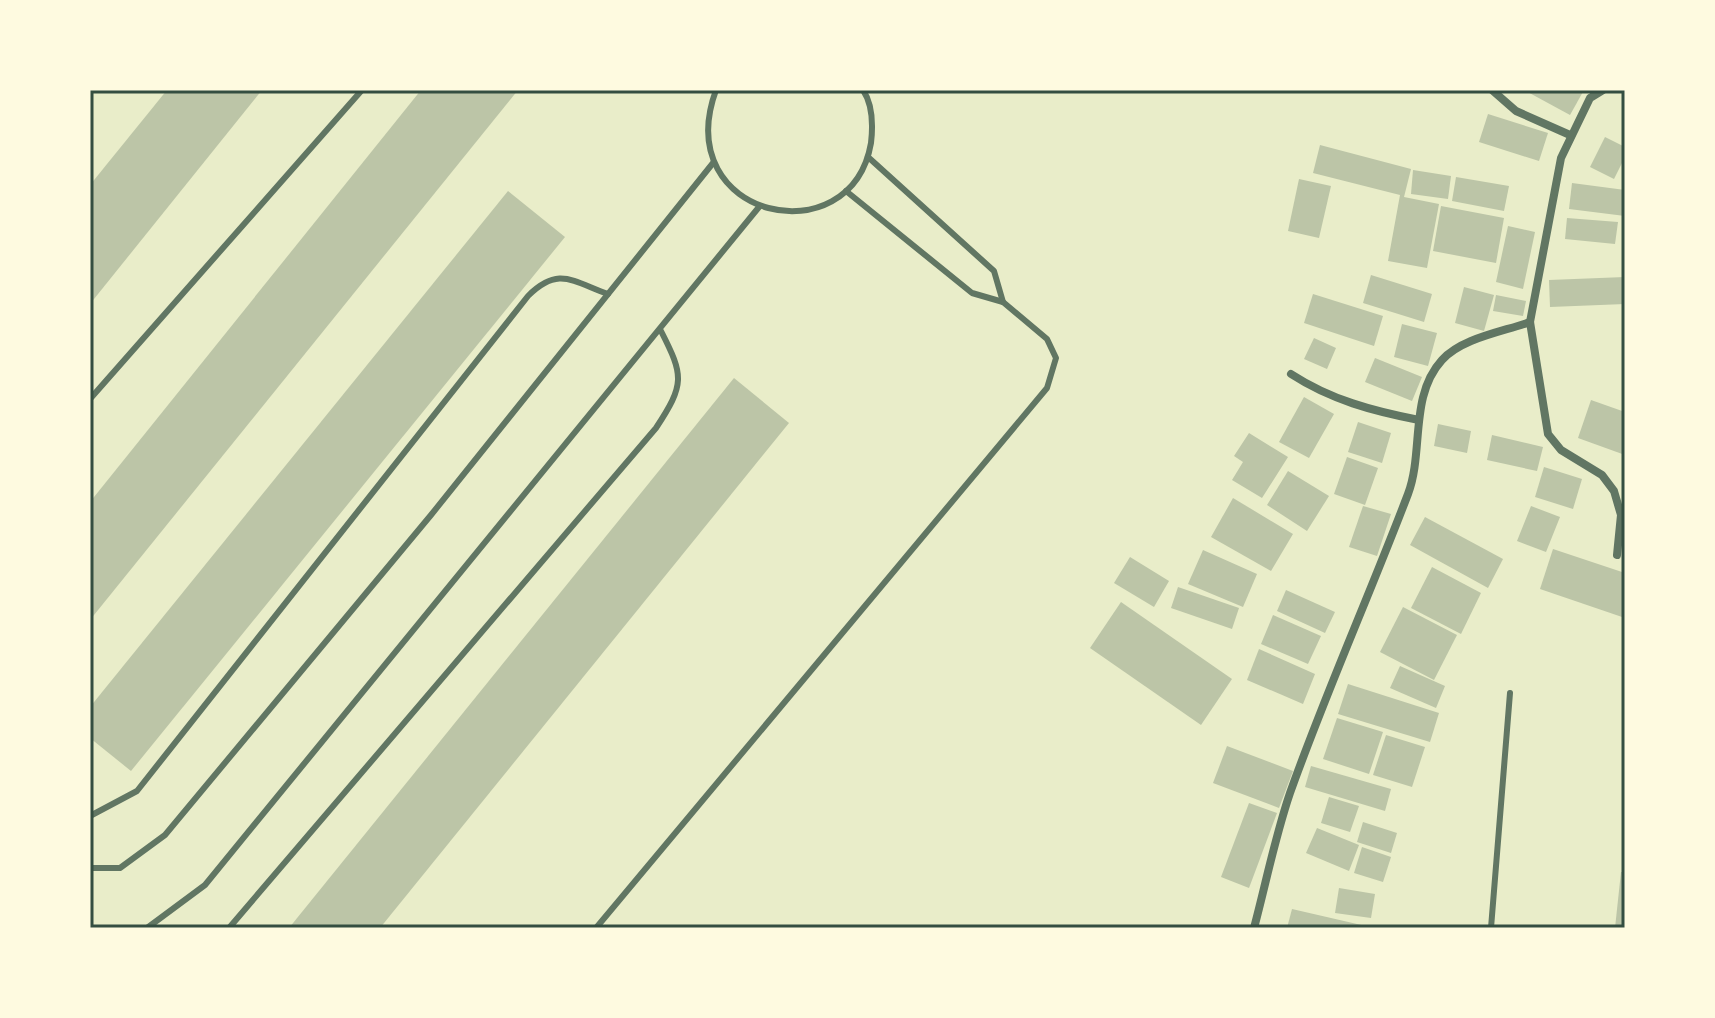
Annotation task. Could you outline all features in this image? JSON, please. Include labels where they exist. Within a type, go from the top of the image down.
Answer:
[{"type":"street","points":[[1492,90],[1516,111],[1570,135]]},
{"type":"street","points":[[1603,90],[1590,98],[1570,135],[1547,217],[1530,322],[1548,434],[1561,450],[1602,475],[1614,491],[1621,515],[1617,555]]},
{"type":"street","points":[[1254,928],[1289,796],[1347,640],[1409,491],[1419,420],[1430,377],[1442,359],[1459,347],[1530,322]]},
{"type":"street","points":[[1291,374],[1317,391],[1374,411],[1419,420]]},
{"type":"lane","points":[[90,399],[362,90]]},
{"type":"lane","points":[[716,90],[708,111],[707,137],[713,163],[731,189],[759,207],[789,213],[820,207],[846,191],[868,157],[874,126],[866,91]]},
{"type":"lane","points":[[868,157],[994,271],[1003,302]]},
{"type":"lane","points":[[90,868],[120,868],[165,835],[431,515],[713,163]]},
{"type":"lane","points":[[596,928],[1047,388],[1056,358],[1047,339],[1003,302],[972,293],[846,191]]},
{"type":"lane","points":[[147,928],[205,885],[661,331],[759,207]]},
{"type":"lane","points":[[90,816],[137,791],[528,296],[543,282],[558,276],[608,294]]},
{"type":"lane","points":[[229,928],[656,428],[673,403],[680,368],[661,331]]},
{"type":"lane","points":[[1491,928],[1510,693]]},
{"type":"building","points":[[167,90],[262,90],[90,304],[90,185]]},
{"type":"building","points":[[421,90],[518,90],[90,620],[90,502]]},
{"type":"building","points":[[1524,90],[1584,90],[1570,115]]},
{"type":"building","points":[[1488,114],[1548,133],[1539,161],[1479,142]]},
{"type":"building","points":[[1605,137],[1625,147],[1625,157],[1614,179],[1590,167]]},
{"type":"building","points":[[1320,145],[1411,169],[1404,197],[1439,204],[1427,268],[1388,261],[1400,195],[1313,173]]},
{"type":"building","points":[[1413,170],[1451,176],[1448,199],[1411,194]]},
{"type":"building","points":[[1456,177],[1509,186],[1504,211],[1452,201]]},
{"type":"building","points":[[1299,179],[1331,186],[1319,238],[1288,231]]},
{"type":"building","points":[[1572,183],[1625,190],[1625,216],[1569,209]]},
{"type":"building","points":[[508,191],[565,237],[131,771],[90,738],[90,707]]},
{"type":"building","points":[[1441,206],[1504,218],[1496,263],[1433,251]]},
{"type":"building","points":[[1567,218],[1618,222],[1615,244],[1565,239]]},
{"type":"building","points":[[1508,226],[1535,232],[1523,289],[1496,282]]},
{"type":"building","points":[[1371,275],[1432,294],[1424,322],[1363,303]]},
{"type":"building","points":[[1625,277],[1625,304],[1550,307],[1549,280]]},
{"type":"building","points":[[1464,287],[1494,295],[1484,331],[1455,323]]},
{"type":"building","points":[[1313,294],[1383,316],[1374,346],[1304,323]]},
{"type":"building","points":[[1496,295],[1526,301],[1523,316],[1493,311]]},
{"type":"building","points":[[1402,324],[1437,333],[1428,366],[1394,357]]},
{"type":"building","points":[[1314,338],[1336,348],[1327,369],[1304,359]]},
{"type":"building","points":[[1375,358],[1422,377],[1412,401],[1365,382]]},
{"type":"building","points":[[734,378],[789,423],[380,928],[289,928]]},
{"type":"building","points":[[1304,397],[1334,414],[1309,458],[1279,442]]},
{"type":"building","points":[[1591,400],[1625,412],[1625,455],[1578,438]]},
{"type":"building","points":[[1358,422],[1391,433],[1382,463],[1348,452]]},
{"type":"building","points":[[1438,424],[1471,431],[1467,453],[1434,446]]},
{"type":"building","points":[[1249,433],[1288,457],[1262,498],[1232,480],[1243,462],[1234,456]]},
{"type":"building","points":[[1492,435],[1543,447],[1537,471],[1487,460]]},
{"type":"building","points":[[1347,457],[1378,468],[1365,505],[1334,494]]},
{"type":"building","points":[[1544,467],[1582,479],[1573,509],[1535,497]]},
{"type":"building","points":[[1288,471],[1329,496],[1307,531],[1267,505]]},
{"type":"building","points":[[1233,498],[1293,534],[1271,571],[1211,537]]},
{"type":"building","points":[[1363,506],[1391,514],[1377,556],[1349,547]]},
{"type":"building","points":[[1531,506],[1560,517],[1546,552],[1517,541]]},
{"type":"building","points":[[1425,517],[1503,559],[1488,588],[1410,545]]},
{"type":"building","points":[[1553,549],[1625,573],[1625,618],[1540,589]]},
{"type":"building","points":[[1203,550],[1257,574],[1243,607],[1188,584]]},
{"type":"building","points":[[1130,557],[1169,581],[1154,607],[1114,583]]},
{"type":"building","points":[[1432,567],[1481,593],[1461,634],[1411,608]]},
{"type":"building","points":[[1178,587],[1239,608],[1232,629],[1171,608]]},
{"type":"building","points":[[1286,590],[1335,612],[1325,633],[1277,611]]},
{"type":"building","points":[[1121,602],[1232,679],[1201,725],[1090,648]]},
{"type":"building","points":[[1403,607],[1457,635],[1434,680],[1380,652]]},
{"type":"building","points":[[1273,615],[1321,636],[1308,664],[1261,644]]},
{"type":"building","points":[[1259,649],[1315,674],[1303,704],[1247,680]]},
{"type":"building","points":[[1400,666],[1445,686],[1436,708],[1390,688]]},
{"type":"building","points":[[1348,684],[1439,713],[1430,742],[1338,714]]},
{"type":"building","points":[[1337,718],[1383,732],[1369,774],[1323,759]]},
{"type":"building","points":[[1386,735],[1425,747],[1412,787],[1373,775]]},
{"type":"building","points":[[1227,746],[1293,771],[1279,808],[1213,783]]},
{"type":"building","points":[[1311,766],[1391,789],[1385,811],[1305,787]]},
{"type":"building","points":[[1329,797],[1359,806],[1350,832],[1321,823]]},
{"type":"building","points":[[1249,803],[1277,813],[1249,888],[1221,877]]},
{"type":"building","points":[[1363,822],[1397,833],[1391,853],[1357,842]]},
{"type":"building","points":[[1317,828],[1359,845],[1349,871],[1306,853]]},
{"type":"building","points":[[1362,847],[1391,857],[1383,882],[1354,873]]},
{"type":"building","points":[[1621,872],[1625,872],[1625,928],[1615,928]]},
{"type":"building","points":[[1339,888],[1375,894],[1371,918],[1335,913]]},
{"type":"building","points":[[1292,909],[1370,927],[1370,928],[1287,928]]}]
